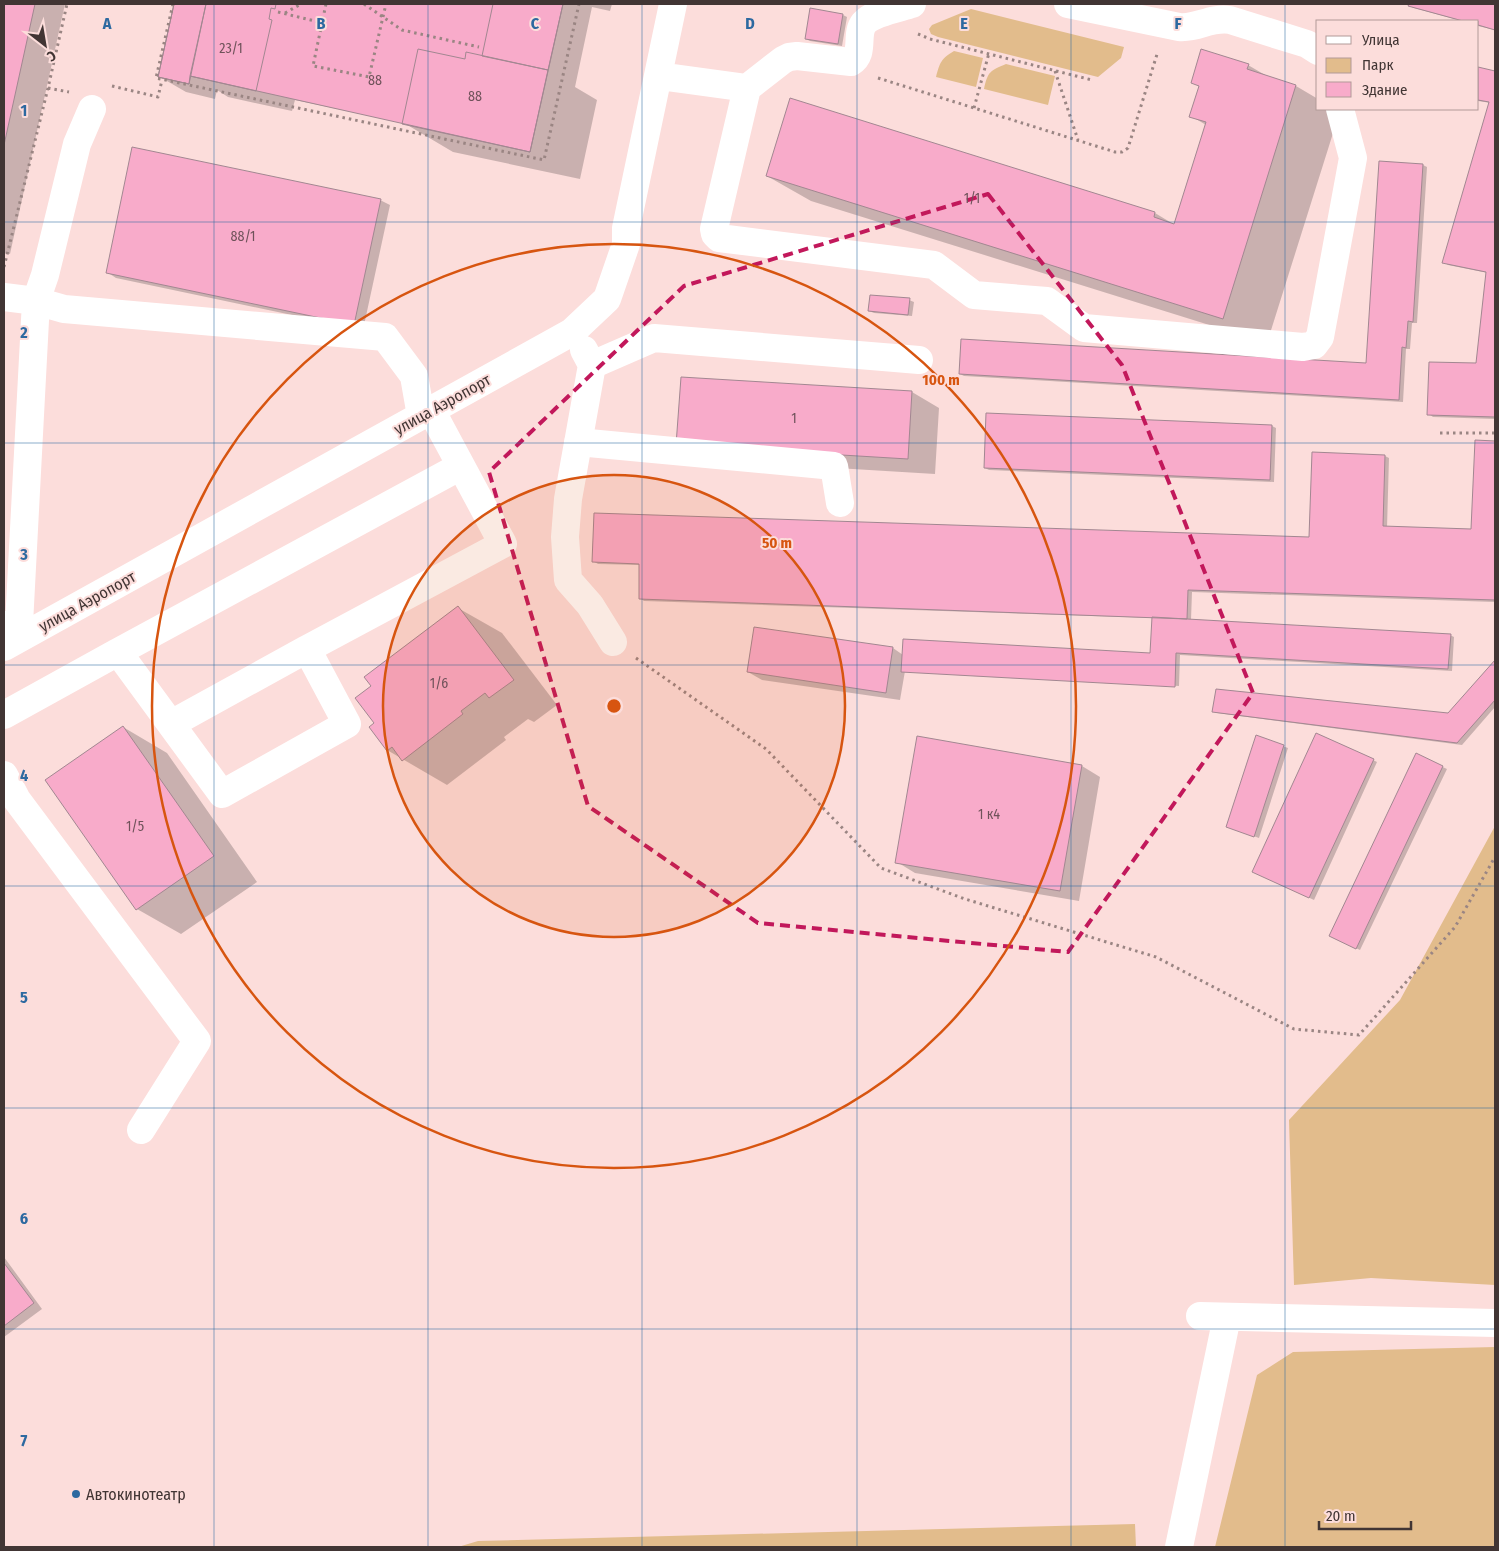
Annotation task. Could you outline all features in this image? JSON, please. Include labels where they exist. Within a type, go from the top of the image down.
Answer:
[{"type":"street","name":"улица Аэропорт","points":[[4,647],[572,332],[607,299],[626,244],[626,228],[673,4]]},
{"type":"street","points":[[912,4],[872,17],[865,22],[861,28],[856,60],[851,62],[797,56],[789,57],[748,88],[714,230],[719,238],[934,265],[974,295],[1046,301],[1084,328],[1303,347],[1314,345],[1320,338],[1354,158],[1340,110]]},
{"type":"street","points":[[1068,4],[1186,28],[1220,18],[1307,44],[1316,50]]},
{"type":"street","points":[[659,76],[748,88]]},
{"type":"street","points":[[4,625],[20,624],[36,301],[45,274],[77,144],[92,109]]},
{"type":"street","points":[[4,297],[36,301],[64,309],[385,337],[414,376],[426,413],[461,466],[503,544],[307,648],[171,724]]},
{"type":"street","points":[[572,332],[592,365],[568,499],[565,537],[568,580],[590,605],[613,642]]},
{"type":"street","points":[[592,365],[654,338],[919,360]]},
{"type":"street","points":[[578,442],[834,466],[840,503]]},
{"type":"street","points":[[4,715],[461,466]]},
{"type":"street","points":[[118,652],[222,794],[347,724],[307,648]]},
{"type":"street","points":[[4,775],[17,800],[197,1042],[141,1130]]},
{"type":"street","points":[[1200,1316],[1495,1324]]},
{"type":"street","points":[[1179,1547],[1227,1317]]},
{"type":"path","points":[[4,267],[67,4]]},
{"type":"path","points":[[173,4],[156,78],[544,160],[579,4]]},
{"type":"path","points":[[284,13],[301,4]]},
{"type":"path","points":[[326,4],[313,66],[369,78],[386,4]]},
{"type":"path","points":[[364,4],[402,30],[479,47]]},
{"type":"path","points":[[278,12],[322,23]]},
{"type":"path","points":[[851,62],[878,78],[1078,141],[1115,152],[1122,152],[1128,148],[1166,24]]},
{"type":"path","points":[[915,33],[930,39],[1092,80]]},
{"type":"path","points":[[974,108],[989,53]]},
{"type":"path","points":[[1054,70],[1078,141]]},
{"type":"path","points":[[106,84],[158,97],[162,80]]},
{"type":"path","points":[[1440,433],[1495,433]]},
{"type":"path","points":[[613,642],[766,749],[882,868],[965,899],[1156,957],[1294,1029],[1359,1035],[1456,927],[1495,857]]},
{"type":"highlighted area","points":[[988,194],[1122,365],[1253,693],[1068,952],[758,923],[588,806],[489,472],[684,286]]},
{"type":"green space","points":[[971,9],[1124,47],[1121,58],[1098,77],[931,34],[929,29],[932,25]]},
{"type":"green space","points":[[954,51],[983,58],[976,87],[936,77],[942,61]]},
{"type":"green space","points":[[1006,64],[1055,76],[1048,105],[984,89],[990,72]]},
{"type":"green space","points":[[1495,826],[1495,1285],[1371,1278],[1294,1285],[1289,1120],[1400,1000]]},
{"type":"green space","points":[[1495,1347],[1495,1547],[1215,1547],[1257,1375],[1293,1352]]},
{"type":"green space","points":[[1135,1524],[1136,1547],[458,1547],[478,1541]]},
{"type":"building","points":[[4,4],[35,4],[4,145]]},
{"type":"building","points":[[174,4],[206,4],[189,84],[158,77]]},
{"type":"building","points":[[174,4],[563,4],[530,152],[190,76],[189,84],[158,77]]},
{"type":"building","points":[[206,4],[276,4],[275,9],[271,8],[269,19],[272,20],[256,91],[190,76]]},
{"type":"building","points":[[493,4],[563,4],[548,70],[482,56]]},
{"type":"building","points":[[1409,4],[1495,4],[1495,30],[1479,25],[1479,20],[1459,20],[1408,6]]},
{"type":"building","points":[[810,8],[843,14],[838,44],[805,39]]},
{"type":"building","points":[[418,49],[465,59],[466,52],[548,70],[530,152],[402,124]]},
{"type":"building","points":[[1201,49],[1249,64],[1247,69],[1296,85],[1223,319],[766,176],[790,98],[1155,212],[1154,217],[1174,224],[1206,122],[1189,117],[1199,86],[1191,83]]},
{"type":"building","points":[[1479,67],[1495,71],[1495,417],[1427,415],[1429,362],[1476,363],[1486,272],[1442,263],[1489,102],[1479,100]]},
{"type":"building","points":[[132,147],[381,199],[354,325],[106,273]]},
{"type":"building","points":[[1379,161],[1423,164],[1413,322],[1408,321],[1406,348],[1402,347],[1399,400],[959,374],[961,339],[1366,363]]},
{"type":"building","points":[[870,295],[910,298],[908,315],[868,311]]},
{"type":"building","points":[[681,377],[912,391],[908,459],[676,445]]},
{"type":"building","points":[[986,413],[1272,425],[1270,480],[984,468]]},
{"type":"building","points":[[1475,440],[1495,441],[1495,600],[1188,590],[1187,619],[639,599],[639,564],[592,562],[594,513],[1309,537],[1312,452],[1385,455],[1383,526],[1471,529]]},
{"type":"building","points":[[458,606],[514,680],[489,698],[485,693],[461,711],[463,714],[402,761],[392,747],[387,751],[369,727],[374,723],[355,698],[371,686],[364,677]]},
{"type":"building","points":[[1152,617],[1451,634],[1448,669],[1176,653],[1175,687],[901,672],[903,639],[1150,653]]},
{"type":"building","points":[[754,627],[893,647],[886,693],[747,672]]},
{"type":"building","points":[[1495,660],[1495,700],[1457,743],[1212,712],[1216,689],[1448,713]]},
{"type":"building","points":[[123,726],[214,856],[136,910],[45,780]]},
{"type":"building","points":[[1316,733],[1374,759],[1309,898],[1252,872]]},
{"type":"building","points":[[1256,735],[1284,745],[1254,837],[1226,827]]},
{"type":"building","points":[[917,736],[1082,765],[1060,891],[895,863]]},
{"type":"building","points":[[1416,753],[1443,766],[1356,949],[1329,936]]},
{"type":"building","points":[[4,1263],[34,1303],[4,1326]]},
{"type":"place","name":"Автокинотеатр","points":[[76,1494]]}]
